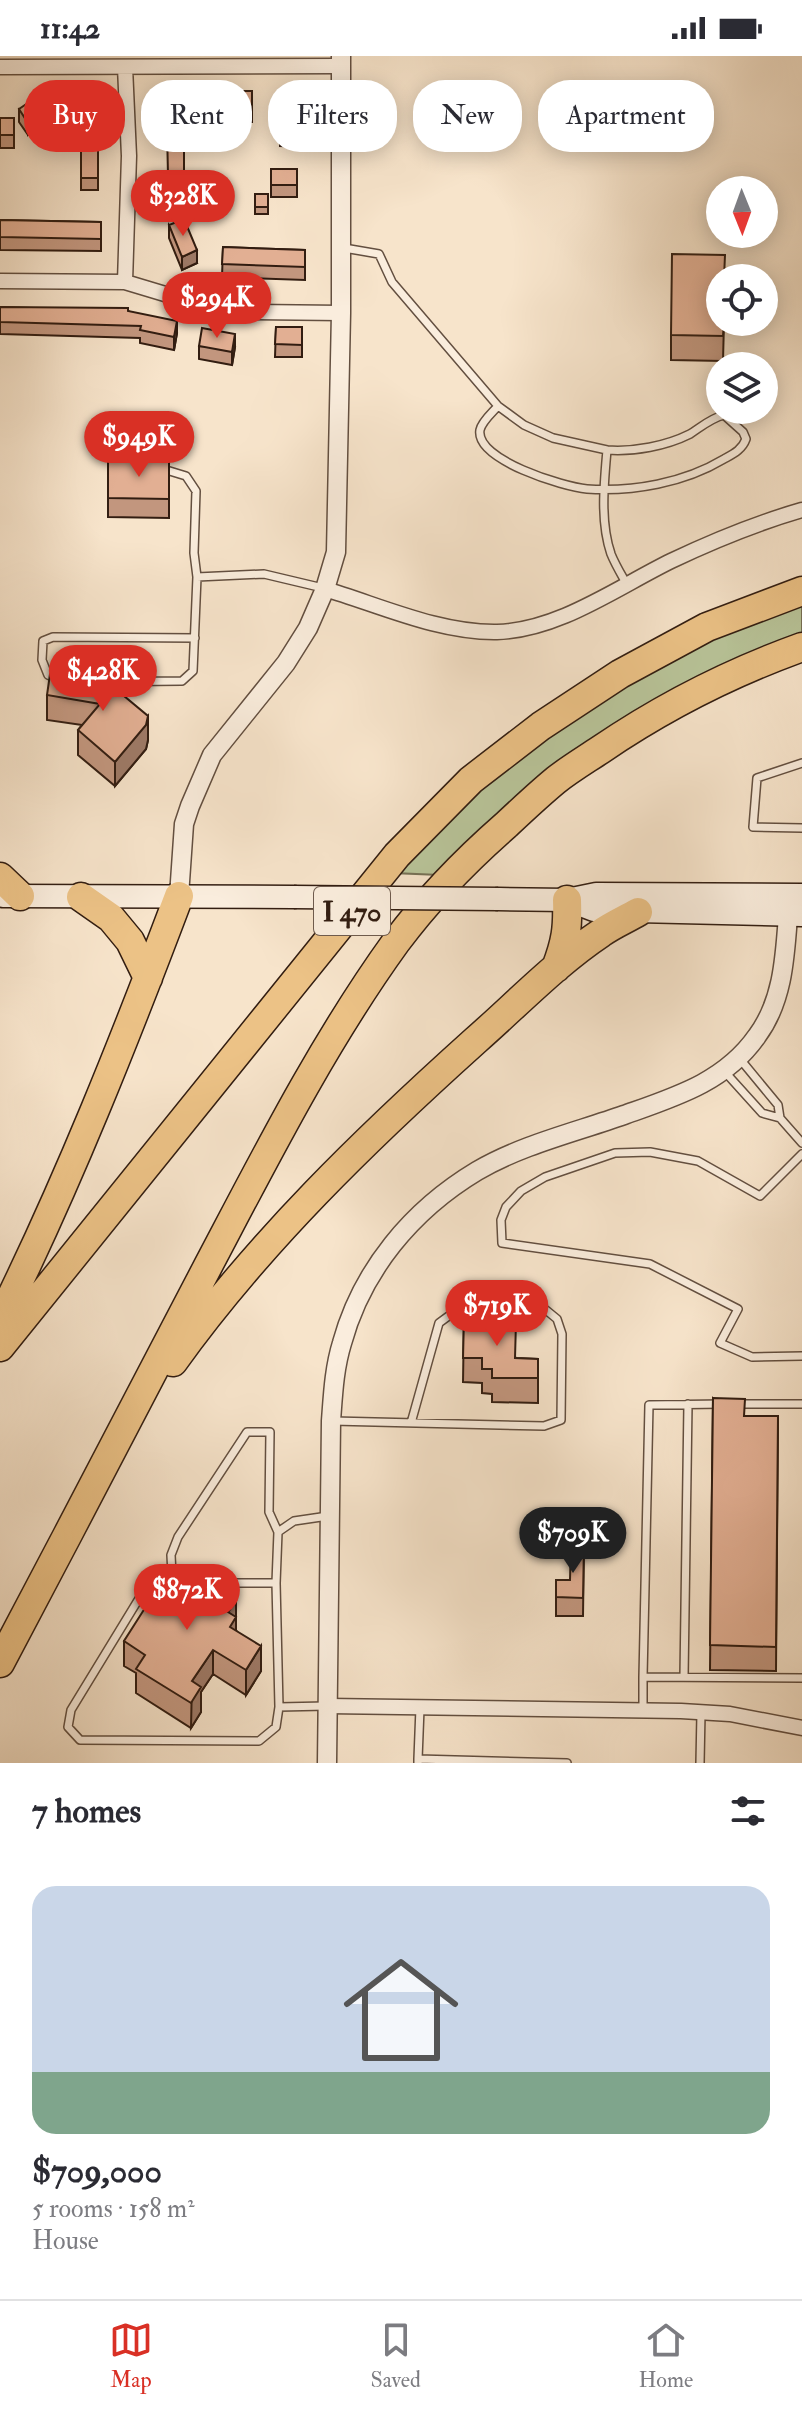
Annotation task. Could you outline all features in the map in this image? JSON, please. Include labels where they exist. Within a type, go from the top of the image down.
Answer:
[{"type":"highway","name":"I 470","points":[[0,1347],[397,855],[471,780],[541,726],[620,674],[707,627],[802,591]]},
{"type":"highway","name":"I 470","points":[[0,1663],[226,1231],[304,1089],[397,941],[436,893],[480,848],[558,778],[680,700],[752,665],[802,647]]},
{"type":"highway","points":[[0,1320],[40,1239],[179,896]]},
{"type":"highway","points":[[81,897],[111,918],[130,941],[148,978]]},
{"type":"highway","points":[[556,968],[566,942],[567,900]]},
{"type":"highway","points":[[103,1470],[186,1344],[231,1285],[278,1233],[434,1078],[556,968],[601,932],[638,912]]},
{"type":"main road","points":[[7,890],[81,897],[567,900],[596,894],[802,895]]},
{"type":"main road","points":[[567,900],[594,910],[795,915]]},
{"type":"street","points":[[0,67],[341,61],[341,313],[336,552],[325,589],[308,628],[286,663],[212,755],[184,824],[179,896]]},
{"type":"street","points":[[125,67],[129,156],[125,282]]},
{"type":"street","points":[[0,281],[125,282],[205,306],[248,312],[341,313]]},
{"type":"street","points":[[325,589],[438,626],[493,632],[523,630],[554,621],[626,583],[726,537],[802,510]]},
{"type":"street","points":[[327,1763],[334,1378],[341,1344],[370,1278],[391,1245],[417,1216],[478,1170],[512,1154],[667,1100],[701,1086],[724,1071],[757,1037],[770,1015],[780,985],[795,915]]},
{"type":"street","points":[[328,1706],[701,1712],[730,1714],[802,1728]]},
{"type":"lane","points":[[341,247],[379,254],[392,282],[498,406],[524,425],[553,438],[607,450],[649,448],[686,435],[724,415],[743,432],[746,439],[738,451],[688,476],[657,485],[584,489],[537,476],[487,450],[479,433],[498,406]]},
{"type":"lane","points":[[607,450],[604,489],[606,530],[612,555],[626,583]]},
{"type":"lane","points":[[78,682],[182,681],[193,671],[197,577],[194,553],[196,491],[186,476],[151,467]]},
{"type":"lane","points":[[197,577],[264,574],[325,589]]},
{"type":"lane","points":[[64,682],[48,675],[42,660],[43,641],[53,637],[195,638]]},
{"type":"lane","points":[[802,763],[757,778],[753,827],[802,828]]},
{"type":"lane","points":[[739,1058],[778,1105],[780,1118],[802,1143]]},
{"type":"lane","points":[[724,1071],[762,1113],[780,1118]]},
{"type":"lane","points":[[802,1154],[760,1196],[698,1161],[650,1152],[615,1153],[545,1177],[521,1191],[506,1207],[501,1220],[502,1243],[650,1264],[738,1309],[720,1343],[752,1357],[802,1356]]},
{"type":"lane","points":[[331,1421],[411,1423],[544,1426],[561,1420],[562,1334],[557,1319],[546,1310],[454,1312],[446,1317],[439,1323],[411,1423]]},
{"type":"lane","points":[[684,1677],[688,1404]]},
{"type":"lane","points":[[643,1710],[649,1405],[802,1404]]},
{"type":"lane","points":[[247,1432],[270,1432],[269,1512],[278,1532],[276,1583],[279,1707],[276,1727],[259,1741],[80,1740],[68,1727],[71,1710],[143,1592],[158,1583],[172,1583],[171,1555],[178,1537],[247,1432]]},
{"type":"lane","points":[[278,1532],[294,1521],[330,1516]]},
{"type":"lane","points":[[187,1583],[276,1583]]},
{"type":"lane","points":[[643,1677],[802,1678]]},
{"type":"lane","points":[[279,1707],[328,1706]]},
{"type":"lane","points":[[420,1708],[418,1761],[567,1763]]},
{"type":"lane","points":[[701,1712],[700,1762],[712,1763]]},
{"type":"green space","points":[[802,600],[802,637],[698,679],[440,875],[393,873],[496,773],[672,654]]},
{"type":"building","points":[[0,118],[14,118],[14,135],[0,135]]},
{"type":"building","points":[[81,152],[98,152],[98,178],[81,178]]},
{"type":"building","points":[[167,152],[184,152],[184,205],[166,205]]},
{"type":"building","points":[[271,169],[297,169],[297,185],[271,185]]},
{"type":"building","points":[[255,194],[268,194],[268,207],[255,207]]},
{"type":"building","points":[[184,219],[197,250],[182,257],[169,225]]},
{"type":"building","points":[[0,220],[101,222],[101,239],[0,237]]},
{"type":"building","points":[[223,247],[305,250],[305,267],[222,264]]},
{"type":"building","points":[[672,254],[725,255],[725,264],[706,264],[706,336],[671,335]]},
{"type":"building","points":[[0,307],[128,308],[128,311],[177,321],[174,337],[140,330],[141,326],[0,322]]},
{"type":"building","points":[[276,327],[302,327],[302,345],[275,344]]},
{"type":"building","points":[[202,328],[235,334],[232,352],[199,346]]},
{"type":"building","points":[[108,459],[169,459],[169,499],[108,498]]},
{"type":"building","points":[[50,674],[112,686],[148,716],[146,725],[115,762],[78,730],[100,704],[47,695]]},
{"type":"building","points":[[464,1317],[516,1322],[515,1358],[538,1359],[538,1378],[492,1378],[492,1369],[482,1369],[482,1358],[463,1358]]},
{"type":"building","points":[[713,1398],[745,1399],[744,1416],[778,1416],[776,1647],[710,1645]]},
{"type":"building","points":[[571,1542],[584,1542],[583,1598],[556,1597],[556,1580],[570,1580]]},
{"type":"building","points":[[161,1567],[182,1567],[236,1601],[228,1612],[236,1617],[230,1627],[261,1646],[246,1670],[213,1650],[192,1681],[201,1687],[191,1703],[136,1669],[145,1655],[124,1641],[145,1608],[150,1611],[162,1592],[150,1584]]}]
